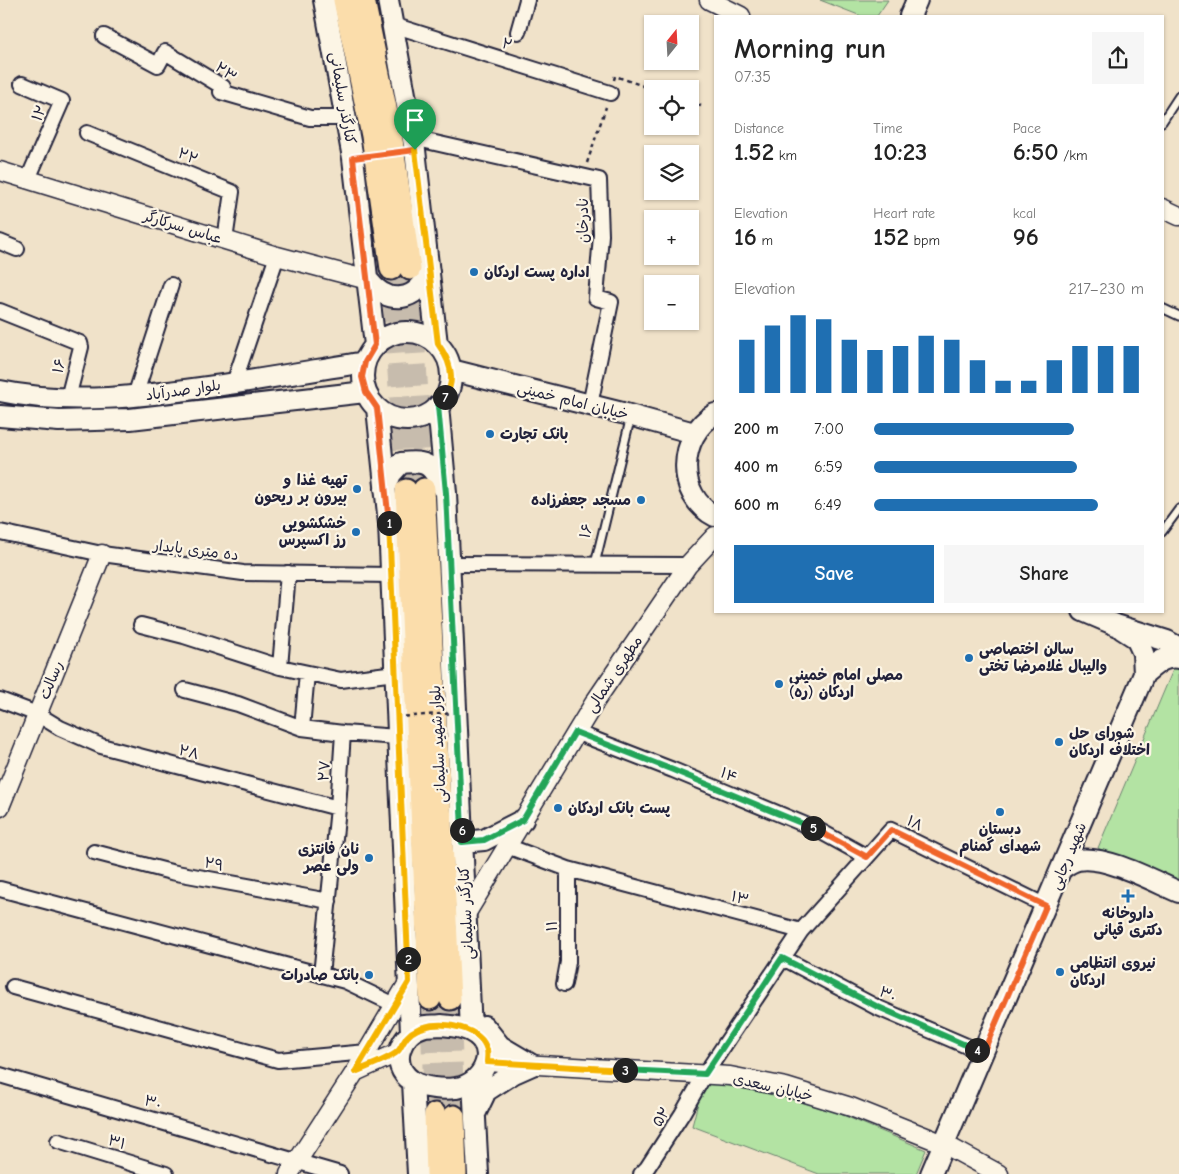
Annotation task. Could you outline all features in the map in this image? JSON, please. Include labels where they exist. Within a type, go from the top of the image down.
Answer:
[{"type":"main road","name":"کنارگذر سلیمانی","points":[[324,0],[353,158],[368,280],[370,353]]},
{"type":"main road","points":[[344,0],[372,136],[410,270],[438,344],[446,356],[451,370],[451,382],[448,393],[431,413],[418,419],[403,420],[389,416],[377,408]]},
{"type":"main road","points":[[364,0],[391,133],[410,270],[425,282],[417,291],[407,296],[396,298],[385,295],[375,289],[368,280]]},
{"type":"main road","points":[[388,0],[414,144],[410,270]]},
{"type":"main road","points":[[909,0],[910,15]]},
{"type":"main road","points":[[910,15],[917,0]]},
{"type":"main road","points":[[411,1033],[391,574],[405,489],[377,408],[366,392],[362,377],[370,353],[386,337],[399,332],[413,332],[426,336],[438,344]]},
{"type":"main road","name":"بلوار صدرآباد","points":[[0,391],[68,398],[135,396],[234,383],[370,353]]},
{"type":"main road","name":"خیابان امام خمینی","points":[[451,370],[590,405],[694,434]]},
{"type":"main road","name":"بلوار صدرآباد","points":[[0,416],[59,421],[130,419],[366,392]]},
{"type":"main road","name":"کنارگذر سلیمانی","points":[[438,406],[446,493],[471,1031]]},
{"type":"main road","points":[[714,414],[707,418],[694,434],[687,450],[685,468],[689,486],[698,502],[714,515]]},
{"type":"main road","points":[[405,489],[391,474],[401,463],[419,461],[435,470],[446,493]]},
{"type":"main road","name":"بلوار شهید سلیمانی","points":[[405,489],[440,999]]},
{"type":"main road","points":[[1090,613],[1167,641],[1179,648]]},
{"type":"main road","points":[[1110,619],[1136,638],[1143,653],[1144,674]]},
{"type":"main road","points":[[1144,674],[1160,660],[1179,658]]},
{"type":"main road","name":"شهید رجایی","points":[[931,1174],[1144,674]]},
{"type":"main road","points":[[462,842],[484,840],[523,820]]},
{"type":"main road","points":[[1082,822],[1091,846],[1108,862],[1179,892]]},
{"type":"main road","points":[[1061,869],[1071,861],[1080,859],[1108,862]]},
{"type":"main road","points":[[470,1006],[500,1046],[532,1065]]},
{"type":"main road","points":[[437,1174],[454,1115],[473,1082],[481,1075],[487,1062],[487,1050],[481,1040],[471,1031],[455,1026],[425,1026],[411,1033],[404,1040],[399,1052],[398,1064],[412,1082],[440,1089],[457,1088],[473,1082]]},
{"type":"main road","points":[[454,1115],[514,1073],[532,1065]]},
{"type":"main road","points":[[412,1082],[418,1174]]},
{"type":"main road","points":[[454,1115],[456,1174]]},
{"type":"main road","points":[[454,1115],[478,1174]]},
{"type":"street","points":[[518,32],[527,0]]},
{"type":"street","points":[[709,0],[739,15]]},
{"type":"street","name":"۲","points":[[393,25],[610,94]]},
{"type":"street","name":"۲۳","points":[[104,36],[158,65],[164,52],[223,87],[221,92],[310,118],[346,118]]},
{"type":"street","name":"۱۲","points":[[22,84],[62,101],[28,179]]},
{"type":"street","name":"۲۲","points":[[87,133],[232,192],[225,240]]},
{"type":"street","name":"نادرخان","points":[[414,144],[600,180],[601,235],[596,298],[611,302],[590,405]]},
{"type":"street","name":"عباس سرکارگر","points":[[0,170],[277,256],[368,280]]},
{"type":"street","points":[[1164,209],[1179,216]]},
{"type":"street","points":[[0,242],[18,249]]},
{"type":"street","points":[[234,383],[277,256]]},
{"type":"street","points":[[135,396],[171,284]]},
{"type":"street","name":"۱۶","points":[[0,311],[80,343],[81,347],[68,398]]},
{"type":"street","name":"ده متری پایدار","points":[[0,532],[102,554],[243,573],[391,574]]},
{"type":"street","name":"مطهری شمالی","points":[[466,914],[575,732],[688,565],[714,537]]},
{"type":"street","name":"رسالت","points":[[0,807],[102,554]]},
{"type":"street","points":[[449,564],[688,565]]},
{"type":"street","points":[[280,667],[288,573]]},
{"type":"street","points":[[141,625],[184,636],[280,667],[341,680],[395,673]]},
{"type":"street","points":[[302,728],[307,673]]},
{"type":"street","points":[[185,690],[238,704],[302,728],[343,733],[398,727]]},
{"type":"street","name":"۲۸","points":[[0,700],[37,714],[60,728],[101,746],[338,808]]},
{"type":"street","name":"۱۴","points":[[575,732],[809,826],[867,857]]},
{"type":"street","name":"۲۷","points":[[321,975],[338,808],[343,733]]},
{"type":"street","name":"۱۸","points":[[801,931],[891,830],[1046,906]]},
{"type":"street","name":"۱۳","points":[[507,846],[568,869],[801,931]]},
{"type":"street","name":"۲۹","points":[[94,852],[171,872],[329,901]]},
{"type":"street","name":"۱۱","points":[[564,984],[568,962],[568,869]]},
{"type":"street","points":[[0,889],[345,981],[395,1005]]},
{"type":"street","points":[[705,1074],[801,931]]},
{"type":"street","name":"۳۰","points":[[782,958],[876,1006],[983,1053]]},
{"type":"street","points":[[294,1167],[355,1072],[409,982]]},
{"type":"street","points":[[13,987],[278,1060],[367,1052]]},
{"type":"street","points":[[355,1072],[399,1052]]},
{"type":"street","name":"خیابان سعدی","points":[[487,1062],[730,1076],[786,1087],[851,1107],[944,1144],[999,1174]]},
{"type":"street","name":"۵۲","points":[[649,1172],[705,1074]]},
{"type":"street","name":"۳۰","points":[[0,1075],[294,1167],[340,1174]]},
{"type":"street","name":"۳۱","points":[[58,1141],[166,1174]]},
{"type":"lane","points":[[1164,119],[1179,96]]},
{"type":"lane","points":[[1164,309],[1179,316]]},
{"type":"lane","name":"۱۶","points":[[595,564],[631,416]]},
{"type":"lane","points":[[1164,529],[1179,509]]},
{"type":"path","points":[[582,176],[615,76],[644,86]]},
{"type":"path","points":[[353,158],[414,144]]},
{"type":"path","points":[[398,727],[456,714]]},
{"type":"green space","points":[[820,0],[888,0],[878,15],[858,15]]},
{"type":"green space","points":[[1175,665],[1179,667],[1179,888],[1098,848]]},
{"type":"green space","points":[[704,1080],[819,1105],[926,1150],[916,1174],[819,1174],[692,1126]]},
{"type":"tunnel","points":[[391,269],[406,490]]},
{"type":"tunnel","points":[[410,269],[424,489]]},
{"type":"tunnel","points":[[430,999],[435,1114]]},
{"type":"tunnel","points":[[450,999],[454,1116]]},
{"type":"place","name":"اداره پست اردکان","points":[[474,272]]},
{"type":"place","name":"بانک تجارت","points":[[490,434]]},
{"type":"place","name":"تهیه غذا و بیرون بر ریحون","points":[[357,489]]},
{"type":"place","name":"مسجد جعفرزاده","points":[[641,500]]},
{"type":"place","name":"خشکشویی رز اکسپرس","points":[[356,532]]},
{"type":"place","name":"سالن اختصاصی والیبال غلامرضا تختی","points":[[969,658]]},
{"type":"place","name":"مصلی امام خمینی (ره) اردکان","points":[[779,684]]},
{"type":"place","name":"شورای حل اختلاف اردکان","points":[[1059,742]]},
{"type":"place","name":"پست بانک اردکان","points":[[558,808]]},
{"type":"place","name":"دبستان شهدای گمنام","points":[[1000,812]]},
{"type":"place","name":"نان فانتزی ولی عصر","points":[[369,858]]},
{"type":"place","name":"داروخانه دکتری قپانی","points":[[1128,896]]},
{"type":"place","name":"نیروی انتظامی اردکان","points":[[1060,972]]},
{"type":"place","name":"بانک صادرات","points":[[369,975]]},
{"type":"route","points":[[415,150],[438,344],[446,356],[451,370],[451,382],[448,393],[438,406],[446,493],[462,842],[484,840],[523,820],[575,732],[818,830],[867,857],[891,830],[1046,906],[983,1053],[876,1006],[782,958],[705,1074],[487,1062],[487,1050],[481,1040],[471,1031],[455,1026],[441,1025],[425,1026],[411,1033],[404,1040],[399,1052],[355,1072],[409,982],[389,524],[377,408],[366,392],[362,377],[365,362],[375,345],[353,158],[415,150]]}]
